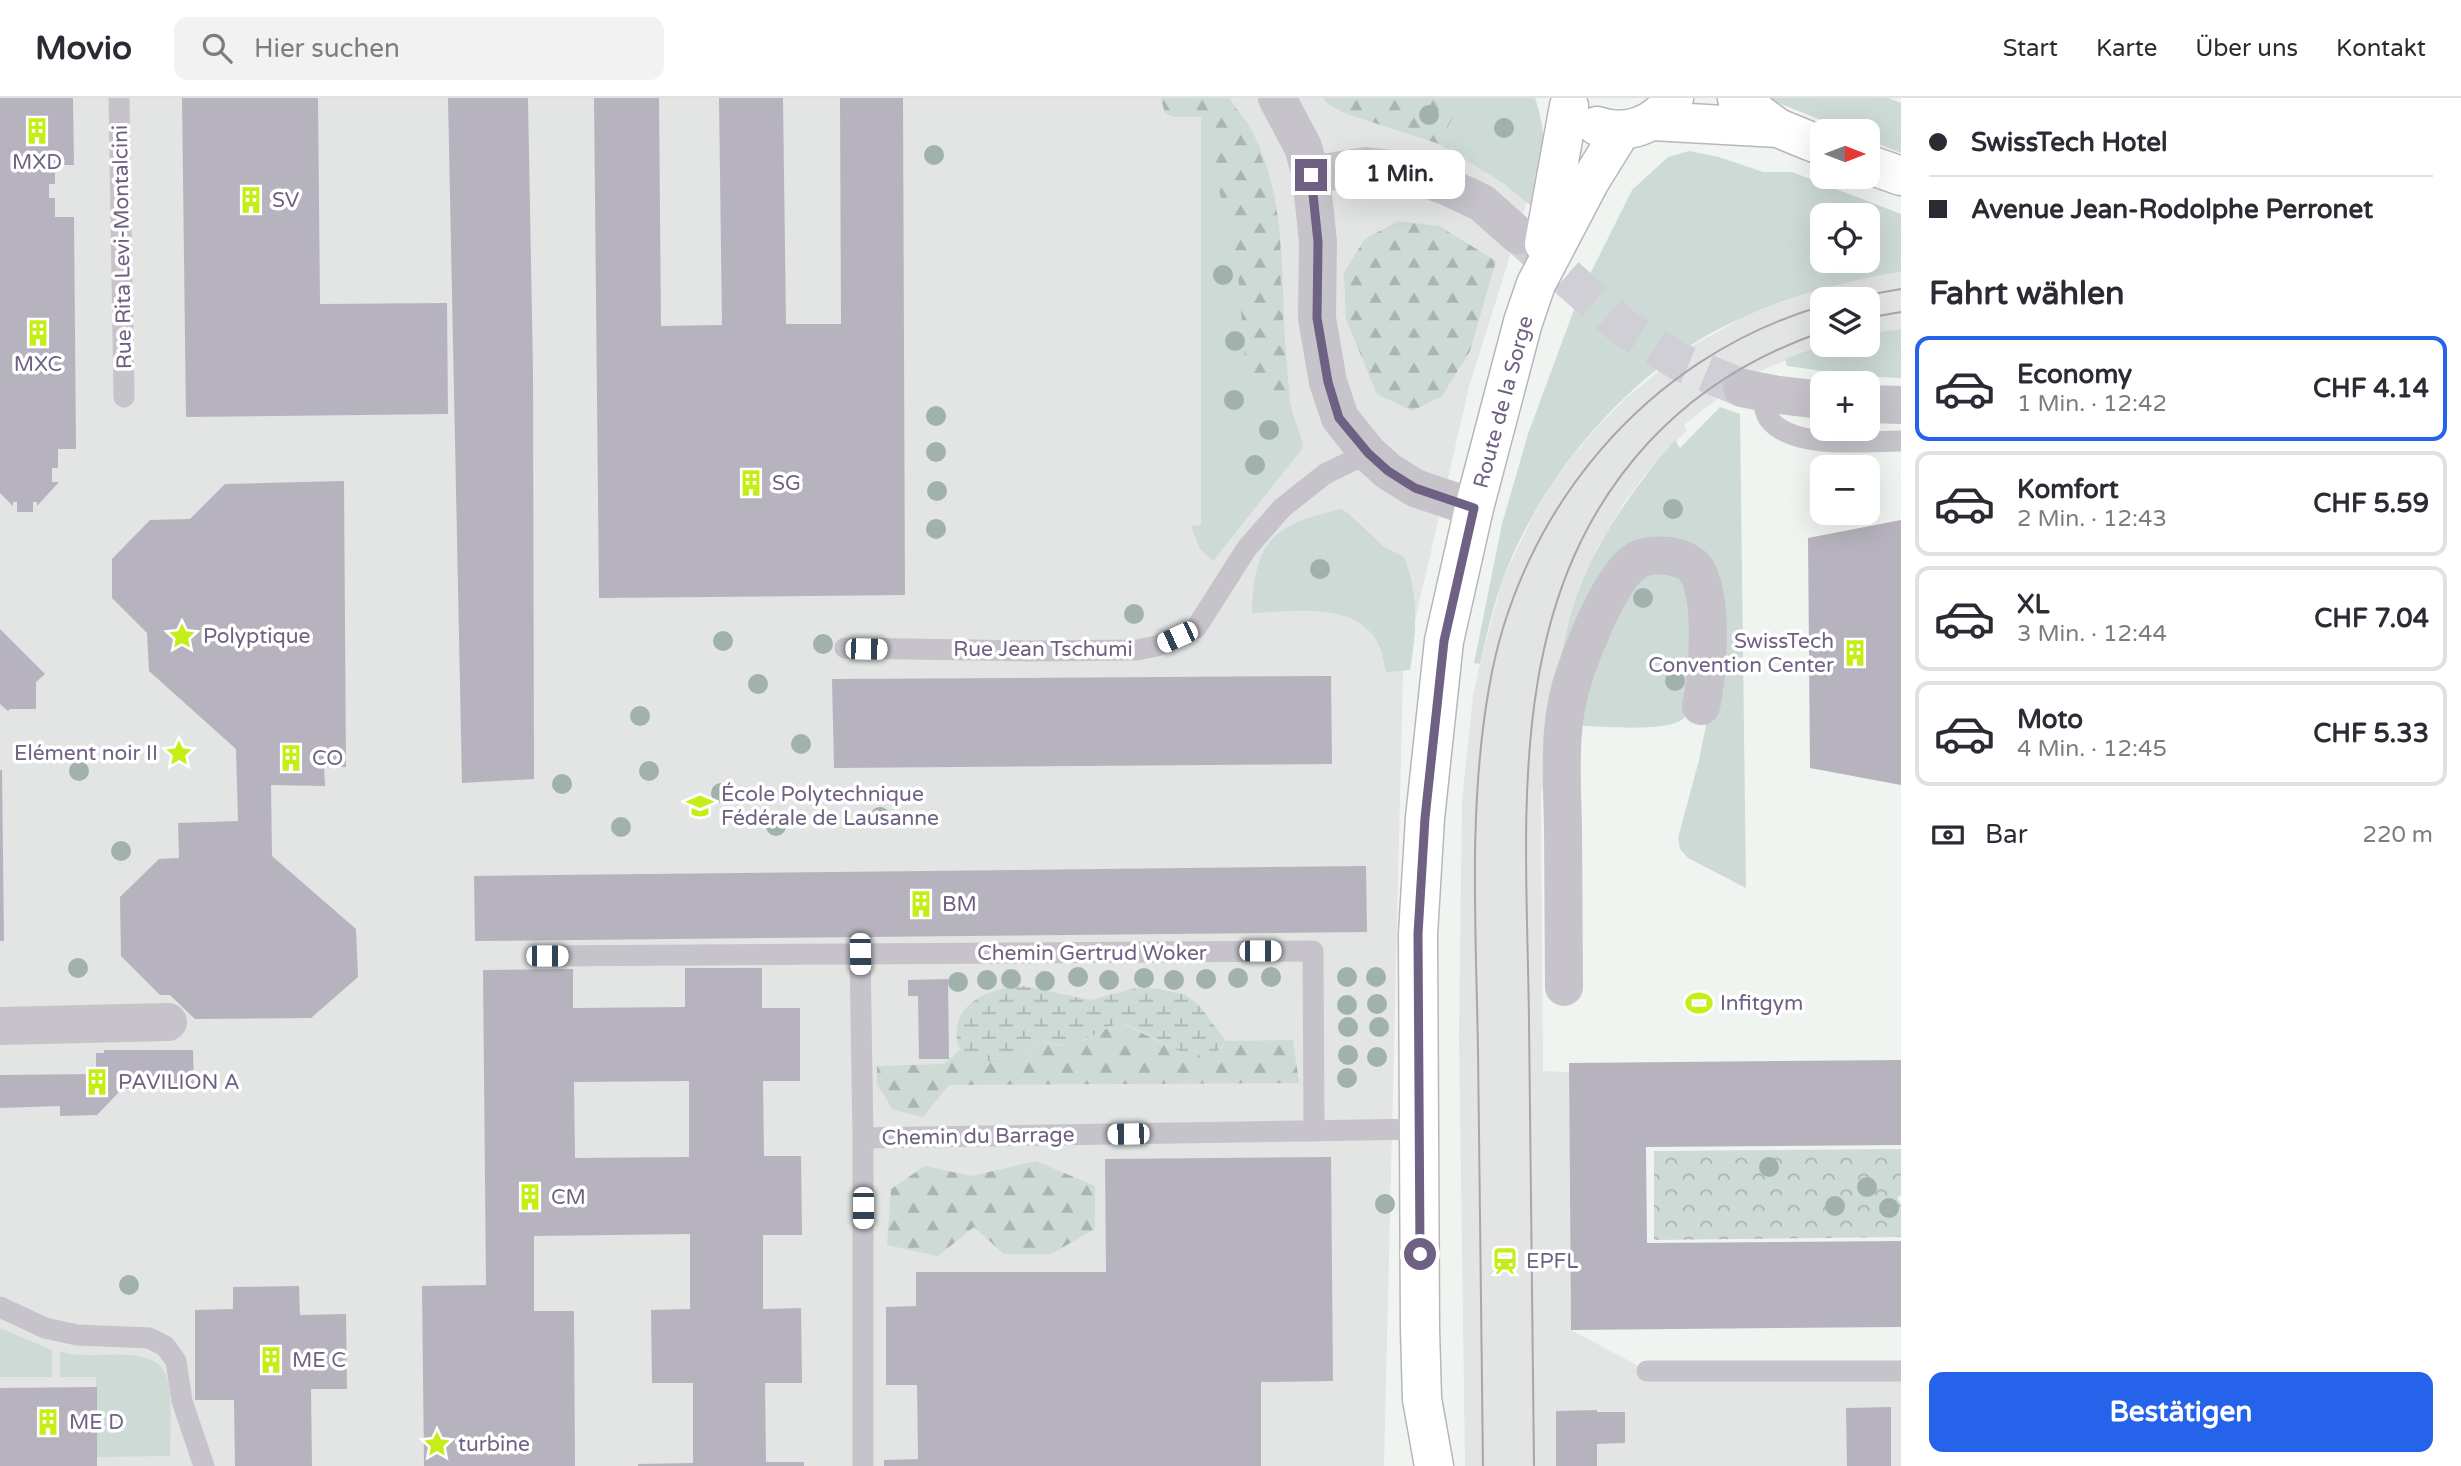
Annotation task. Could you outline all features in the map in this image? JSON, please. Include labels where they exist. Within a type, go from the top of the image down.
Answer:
[{"type":"street","points":[[1277,98],[1303,147],[1311,175],[1318,242],[1317,318],[1322,355],[1339,418],[1368,453],[1388,471],[1415,488],[1474,508]]},
{"type":"street","points":[[1737,98],[1778,128],[1810,141]]},
{"type":"street","points":[[1567,102],[1592,125],[1649,117],[1778,128]]},
{"type":"street","name":"Route de la Sorge","points":[[1536,284],[1567,102]]},
{"type":"street","name":"Route de la Sorge","points":[[1434,1466],[1422,1399],[1418,934],[1425,818],[1444,641],[1474,508],[1523,322],[1536,284],[1590,181],[1649,117]]},
{"type":"street","points":[[1311,175],[1366,166],[1400,170],[1446,186],[1482,203],[1518,235]]},
{"type":"street","points":[[1880,169],[1901,176]]},
{"type":"street","points":[[1752,390],[1810,398]]},
{"type":"street","points":[[1880,404],[1901,405]]},
{"type":"street","points":[[1564,987],[1562,724],[1574,673],[1605,603],[1633,562],[1665,556],[1681,559],[1694,567],[1698,574],[1704,599],[1708,645],[1708,666],[1701,706]]},
{"type":"street","points":[[0,1026],[168,1022]]},
{"type":"street","name":"Route de la Sorge","points":[[1407,1466],[1422,1399]]},
{"type":"lane","name":"Rue Rita Levi-Montalcini","points":[[119,98],[124,397]]},
{"type":"lane","points":[[1752,390],[1771,421],[1795,435],[1828,441],[1901,441]]},
{"type":"lane","name":"Rue Jean Tschumi","points":[[845,648],[1026,651],[1137,650],[1157,646],[1196,628],[1247,548],[1282,508],[1325,474],[1368,453]]},
{"type":"lane","name":"Chemin Gertrud Woker","points":[[547,956],[1313,951],[1314,1131]]},
{"type":"lane","points":[[860,954],[863,1138]]},
{"type":"lane","name":"Chemin du Barrage","points":[[863,1466],[863,1138],[1420,1129]]},
{"type":"lane","points":[[0,1307],[45,1328],[77,1335],[149,1338],[165,1346],[176,1361],[182,1401],[204,1466]]},
{"type":"lane","points":[[1647,1371],[1901,1371]]},
{"type":"shaded area","name":"École Polytechnique Fédérale de Lausanne","points":[[0,98],[1515,98],[1534,179],[1469,387],[1403,673],[1384,1466],[0,1466]]},
{"type":"shaded area","points":[[1901,272],[1901,329],[1880,332],[1880,287],[1824,287]]},
{"type":"shaded area","points":[[1810,291],[1810,350],[1753,374],[1722,395],[1684,425],[1687,430],[1644,476],[1624,503],[1597,549],[1573,609],[1556,685],[1546,790],[1541,791],[1543,1071],[1569,1072],[1571,1330],[1648,1371],[1901,1371],[1901,1466],[1465,1466],[1459,1035],[1462,801],[1473,696],[1480,664],[1503,578],[1533,516],[1575,453],[1627,397],[1685,350],[1747,315]]},
{"type":"green space","points":[[1161,98],[1229,98],[1248,124],[1263,156],[1273,189],[1279,224],[1286,368],[1290,402],[1303,443],[1302,449],[1213,561],[1200,549],[1191,526],[1201,525],[1201,117],[1175,117],[1165,113]]},
{"type":"green space","points":[[1161,98],[1229,98],[1257,147],[1270,182],[1278,218],[1290,403],[1248,393],[1237,263],[1201,117],[1175,117],[1165,113]]},
{"type":"green space","points":[[1323,98],[1463,98],[1439,144],[1347,114],[1329,105]]},
{"type":"green space","points":[[1463,98],[1535,98],[1542,127],[1543,152],[1531,206],[1503,183],[1439,144]]},
{"type":"green space","points":[[1766,98],[1888,98],[1901,103],[1901,153],[1880,144],[1880,119],[1818,119]]},
{"type":"green space","points":[[1689,151],[1719,157],[1763,172],[1792,172],[1810,179],[1810,189],[1836,189],[1872,203],[1810,203],[1810,273],[1880,273],[1880,206],[1901,214],[1901,272],[1831,287],[1810,287],[1810,293],[1737,320],[1681,352],[1617,405],[1562,469],[1520,540],[1493,609],[1480,664],[1474,663],[1502,524],[1528,434],[1579,296],[1632,190],[1668,157]]},
{"type":"green space","points":[[1398,221],[1439,226],[1496,261],[1470,351],[1442,396],[1412,411],[1377,394],[1346,319],[1344,272],[1365,239]]},
{"type":"green space","points":[[1901,329],[1901,378],[1880,377],[1880,371],[1822,371],[1787,366],[1785,359],[1810,350],[1810,357],[1880,357],[1880,332]]},
{"type":"green space","points":[[1720,407],[1740,414],[1746,888],[1688,858],[1680,849],[1678,838],[1710,706],[1713,610],[1656,549],[1556,684],[1572,610],[1591,563],[1615,519],[1675,440],[1680,448]]},
{"type":"green space","points":[[1341,509],[1383,546],[1404,557],[1412,585],[1415,613],[1410,670],[1386,672],[1381,650],[1372,634],[1359,623],[1343,616],[1306,611],[1252,613],[1257,568],[1263,552],[1272,540],[1283,530],[1299,522]]},
{"type":"green space","points":[[1638,571],[1687,571],[1693,706],[1683,719],[1662,726],[1629,728],[1570,725]]},
{"type":"green space","points":[[1023,986],[1091,1000],[1146,987],[1184,994],[1199,1005],[1226,1041],[1210,1060],[1188,1056],[1120,1022],[1071,1045],[1041,1043],[1012,1060],[990,1061],[966,1056],[956,1035],[963,1012],[974,1001],[987,994]]},
{"type":"green space","points":[[1120,1022],[1188,1056],[1221,1049],[1226,1041],[1293,1040],[1299,1083],[949,1085],[923,1117],[893,1110],[877,1084],[877,1066],[944,1064],[960,1050],[985,1059],[1013,1059],[1042,1043],[1070,1045]]},
{"type":"green space","points":[[1901,1149],[1901,1195],[1897,1198],[1901,1204],[1901,1237],[1654,1240],[1654,1151]]},
{"type":"green space","points":[[1036,1161],[1095,1186],[1095,1229],[1051,1254],[1004,1254],[974,1227],[938,1256],[887,1245],[891,1189],[925,1166],[971,1176]]},
{"type":"green space","points":[[0,1328],[52,1350],[52,1377],[0,1377]]},
{"type":"green space","points":[[60,1352],[137,1356],[158,1364],[165,1373],[169,1386],[170,1456],[97,1457],[96,1377],[60,1377]]},
{"type":"building","name":"MXC","points":[[0,98],[73,98],[74,165],[55,165],[55,184],[49,184],[49,198],[55,198],[55,217],[74,217],[76,449],[58,449],[58,468],[52,468],[52,482],[59,482],[37,506],[37,502],[33,502],[33,512],[17,512],[17,502],[13,502],[13,506],[0,493]]},
{"type":"building","name":"SV","points":[[182,98],[318,98],[320,304],[447,303],[448,414],[186,417]]},
{"type":"building","points":[[448,98],[528,98],[533,373],[534,779],[462,783]]},
{"type":"building","name":"SG","points":[[594,98],[659,98],[661,326],[722,325],[719,98],[783,98],[786,324],[841,324],[840,98],[903,98],[905,595],[599,598]]},
{"type":"building","name":"CO","points":[[344,481],[346,767],[324,767],[325,786],[271,785],[272,856],[356,929],[358,977],[311,1018],[195,1019],[170,995],[160,995],[121,956],[120,897],[159,859],[179,858],[178,823],[238,821],[236,749],[149,671],[147,633],[112,598],[112,559],[150,520],[190,519],[225,484]]},
{"type":"building","name":"SwissTech Convention Center","points":[[1901,520],[1901,785],[1810,768],[1808,538]]},
{"type":"building","points":[[0,629],[45,674],[36,682],[36,709],[8,711],[0,704]]},
{"type":"building","points":[[1331,676],[1332,764],[834,768],[832,679]]},
{"type":"building","points":[[2,770],[4,941],[0,941]]},
{"type":"building","name":"BM","points":[[1366,866],[1367,932],[475,941],[474,876]]},
{"type":"building","points":[[685,968],[762,968],[762,1008],[800,1008],[800,1081],[763,1081],[764,1156],[801,1156],[802,1235],[763,1235],[763,1309],[801,1308],[802,1383],[765,1383],[766,1462],[804,1462],[804,1466],[638,1466],[693,1463],[693,1383],[652,1383],[651,1310],[690,1309],[690,1234],[534,1236],[534,1311],[574,1311],[575,1466],[424,1466],[422,1286],[486,1285],[483,970],[573,969],[573,1008],[685,1007]],"holes":[[[689,1081],[689,1157],[575,1158],[574,1082]]]},
{"type":"building","points":[[948,979],[949,1059],[919,1059],[918,996],[908,996],[908,980]]},
{"type":"building","name":"PAVILION A","points":[[104,1050],[193,1050],[194,1089],[122,1089],[97,1115],[60,1116],[60,1106],[0,1108],[0,1075],[96,1074],[96,1053],[104,1053]]},
{"type":"building","points":[[1901,1060],[1901,1145],[1646,1147],[1647,1243],[1901,1241],[1901,1327],[1571,1330],[1569,1063]]},
{"type":"building","points":[[1331,1157],[1333,1381],[1261,1382],[1261,1466],[884,1466],[884,1460],[918,1459],[917,1385],[886,1385],[886,1307],[916,1306],[916,1272],[1106,1272],[1105,1159]]},
{"type":"building","name":"ME C","points":[[299,1286],[300,1315],[346,1314],[347,1389],[311,1389],[312,1466],[235,1466],[234,1400],[195,1400],[195,1310],[233,1309],[233,1287]]},
{"type":"building","name":"ME D","points":[[97,1387],[97,1466],[0,1466],[0,1388]]},
{"type":"building","points":[[1891,1407],[1891,1466],[1847,1466],[1846,1408]]},
{"type":"building","points":[[1556,1411],[1625,1412],[1625,1443],[1597,1444],[1597,1466],[1556,1466]]},
{"type":"tunnel","points":[[1523,239],[1622,326],[1678,361],[1742,388]]},
{"type":"tram line","points":[[1880,293],[1901,289]]},
{"type":"tram line","points":[[1483,1466],[1476,823],[1482,733],[1489,688],[1505,623],[1529,560],[1561,502],[1601,449],[1648,402],[1700,362],[1759,330],[1810,311]]},
{"type":"tram line","points":[[1880,316],[1901,312]]},
{"type":"tram line","points":[[1534,1466],[1527,793],[1533,718],[1545,644],[1567,573],[1601,506],[1648,443],[1706,391],[1750,364],[1810,336]]},
{"type":"place","name":"MXD","points":[[37,131]]},
{"type":"place","name":"SV","points":[[251,200]]},
{"type":"place","name":"MXC","points":[[38,333]]},
{"type":"place","name":"SG","points":[[751,483]]},
{"type":"place","name":"Polyptique","points":[[182,636]]},
{"type":"place","name":"SwissTech Convention Center","points":[[1855,653]]},
{"type":"place","name":"Elément noir II","points":[[179,753]]},
{"type":"place","name":"CO","points":[[291,758]]},
{"type":"place","name":"École Polytechnique Fédérale de Lausanne","points":[[700,806]]},
{"type":"place","name":"BM","points":[[921,904]]},
{"type":"place","name":"Infitgym","points":[[1699,1003]]},
{"type":"place","name":"PAVILION A","points":[[97,1082]]},
{"type":"place","name":"CM","points":[[530,1197]]},
{"type":"place","name":"EPFL","points":[[1505,1261]]},
{"type":"place","name":"ME C","points":[[271,1360]]},
{"type":"place","name":"ME D","points":[[48,1422]]},
{"type":"place","name":"turbine","points":[[437,1444]]},
{"type":"route","points":[[1311,175],[1318,242],[1317,318],[1322,355],[1339,418],[1368,453],[1388,471],[1415,488],[1474,508],[1444,641],[1425,818],[1418,934],[1420,1254]]}]
